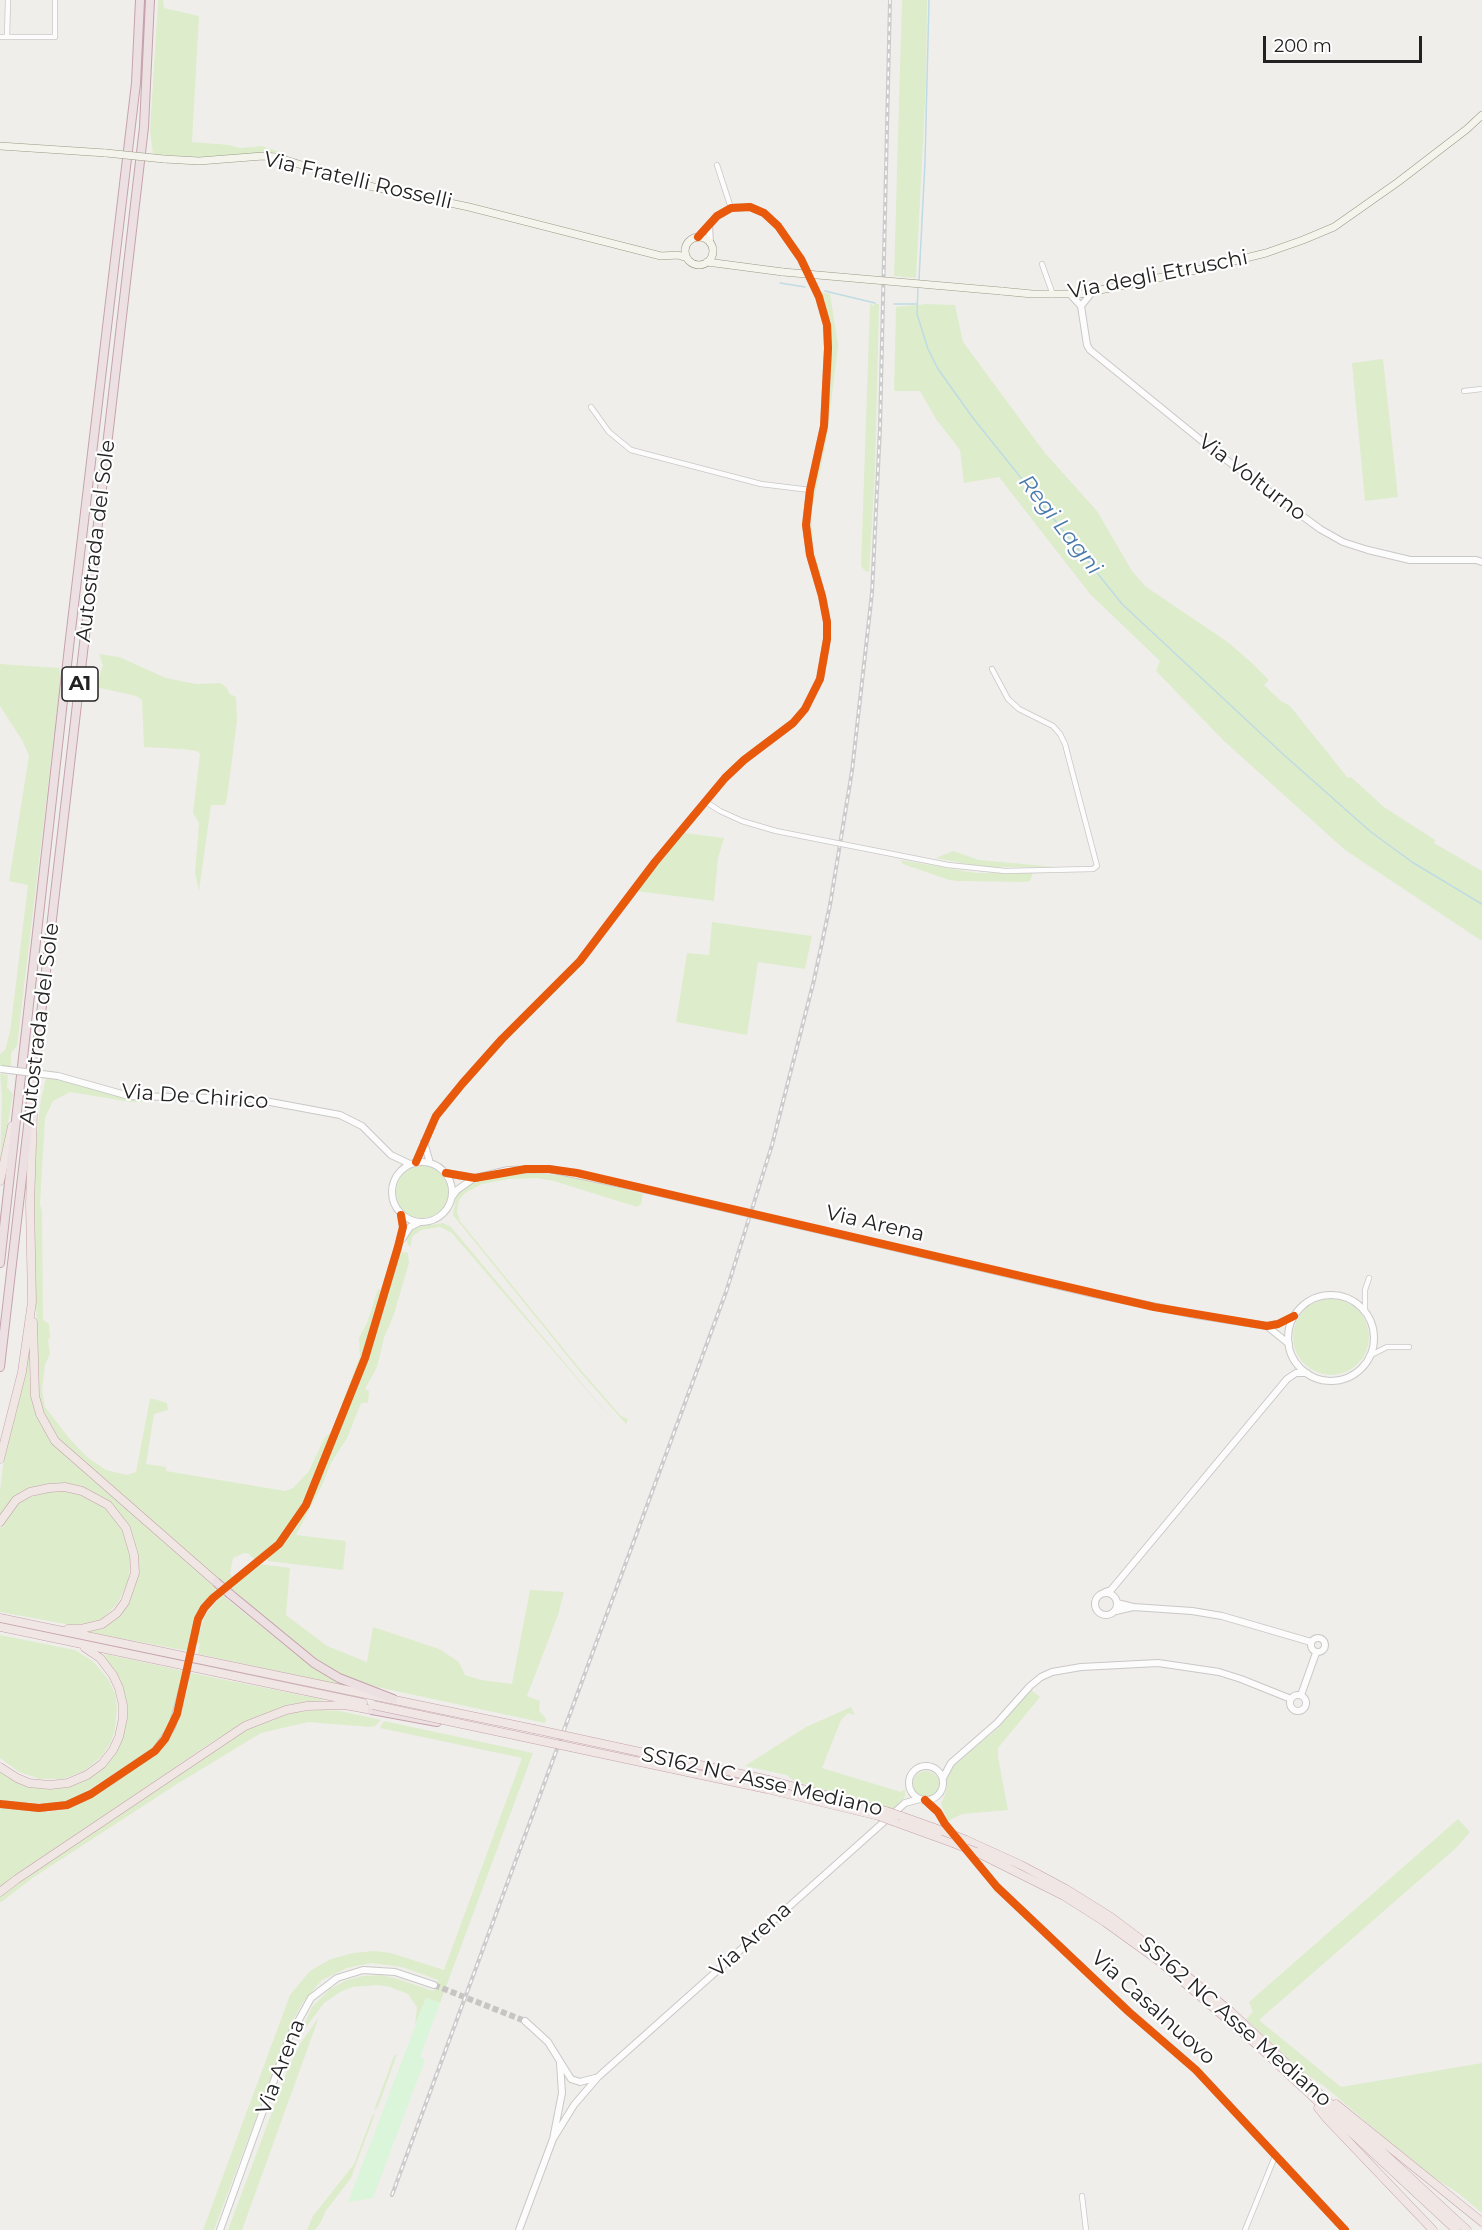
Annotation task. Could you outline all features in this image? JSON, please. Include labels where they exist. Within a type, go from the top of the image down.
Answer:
[{"type":"highway","name":"Autostrada del Sole","points":[[0,1263],[67,659],[136,83],[140,0]]},
{"type":"highway","name":"Autostrada del Sole","points":[[0,1367],[142,137],[150,0]]},
{"type":"highway","points":[[34,1080],[30,1204],[35,1396],[40,1414],[55,1441],[230,1594],[314,1663],[339,1678],[374,1694]]},
{"type":"highway","points":[[0,1181],[20,1089]]},
{"type":"highway","points":[[0,1459],[22,1372],[32,1302]]},
{"type":"highway","points":[[0,1522],[16,1500],[30,1492],[65,1487],[82,1491],[108,1505],[126,1528],[134,1555],[135,1573],[125,1602],[117,1613],[102,1624],[81,1629],[49,1629]]},
{"type":"highway","points":[[0,1618],[393,1699]]},
{"type":"highway","points":[[0,1627],[436,1722],[472,1726]]},
{"type":"highway","points":[[0,1767],[29,1783],[50,1785],[68,1783],[87,1775],[102,1764],[112,1750],[119,1737],[123,1719],[119,1688],[113,1675],[100,1658],[72,1642]]},
{"type":"highway","name":"SS162 NC Asse Mediano","points":[[393,1699],[769,1780],[943,1831],[1042,1876],[1089,1903],[1133,1933],[1214,1997],[1456,2230]]},
{"type":"highway","points":[[0,1892],[245,1726],[286,1710],[307,1706],[345,1705],[373,1708]]},
{"type":"highway","name":"SS162 NC Asse Mediano","points":[[472,1726],[882,1814]]},
{"type":"highway","name":"SS162 NC Asse Mediano","points":[[898,1819],[976,1852],[1057,1892],[1136,1944],[1208,2001],[1467,2230]]},
{"type":"highway","points":[[1307,2087],[1348,2113],[1482,2222]]},
{"type":"highway","points":[[1307,2087],[1327,2119],[1433,2230]]},
{"type":"main road","name":"Via degli Etruschi","points":[[706,262],[783,272],[1053,295],[1093,291],[1266,253],[1334,227],[1398,182],[1482,115]]},
{"type":"main road","name":"Via Fratelli Rosselli","points":[[0,146],[199,161],[276,157],[369,186],[469,207],[661,256],[687,258]]},
{"type":"main road","points":[[675,256],[685,250],[690,240],[702,237],[710,243],[712,255],[721,263]]},
{"type":"main road","points":[[685,250],[687,258],[697,265],[706,262],[712,255]]},
{"type":"street","points":[[7,37],[8,0]]},
{"type":"street","points":[[0,37],[55,37],[55,0]]},
{"type":"street","points":[[717,165],[730,208]]},
{"type":"street","points":[[420,1222],[401,1215],[394,1206],[391,1195],[392,1184],[397,1174],[413,1163],[436,1116],[502,1039],[580,961],[655,862],[725,778],[744,760],[793,723],[810,700],[820,679],[827,639],[827,622],[807,541],[806,525],[810,490],[824,426],[827,325],[819,297],[801,259],[778,226],[764,213],[750,207],[730,208],[717,216],[698,237]]},
{"type":"street","points":[[709,225],[710,243]]},
{"type":"street","points":[[1042,264],[1053,295]]},
{"type":"street","points":[[1081,304],[1093,291]]},
{"type":"street","name":"Via Volturno","points":[[1077,294],[1090,350],[1213,450],[1320,529],[1351,545],[1410,560],[1476,560],[1482,562]]},
{"type":"street","points":[[1464,391],[1482,389]]},
{"type":"street","points":[[591,407],[609,432],[631,450],[761,484],[810,490]]},
{"type":"street","points":[[706,802],[742,821],[776,831],[948,865],[1005,871],[1093,870],[1097,866],[1065,744],[1053,726],[1018,709],[1008,699],[992,669]]},
{"type":"street","name":"Via De Chirico","points":[[1,1069],[58,1076],[129,1096],[148,1098],[238,1097],[340,1115],[362,1126],[391,1155],[413,1163]]},
{"type":"street","points":[[424,1141],[430,1163]]},
{"type":"street","points":[[391,1155],[397,1174]]},
{"type":"street","points":[[398,1247],[407,1230],[420,1222],[438,1217],[447,1209],[452,1197],[451,1182],[446,1173],[430,1163],[413,1163]]},
{"type":"street","name":"Via Arena","points":[[452,1197],[457,1190],[475,1178],[508,1170],[549,1169],[1154,1307],[1267,1326],[1278,1324],[1294,1316]]},
{"type":"street","name":"Via Arena","points":[[446,1173],[475,1178]]},
{"type":"street","points":[[191,1651],[198,1619],[204,1608],[279,1544],[306,1505],[365,1358],[398,1247],[403,1227],[401,1215]]},
{"type":"street","points":[[1267,1326],[1288,1344],[1294,1359],[1307,1373],[1323,1380],[1339,1380],[1360,1369],[1370,1356],[1373,1330],[1365,1311],[1365,1290],[1369,1278]]},
{"type":"street","points":[[1288,1344],[1289,1330],[1294,1316],[1309,1301],[1330,1295],[1346,1298],[1365,1311]]},
{"type":"street","points":[[1370,1356],[1387,1347],[1409,1347]]},
{"type":"street","points":[[1287,1380],[1294,1359]]},
{"type":"street","points":[[1307,1373],[1296,1373],[1287,1380],[1111,1590],[1096,1598],[1095,1609],[1105,1615],[1133,1607],[1192,1611],[1222,1616],[1311,1642],[1318,1638],[1324,1642],[1324,1649],[1316,1653]]},
{"type":"street","points":[[1112,1613],[1117,1601],[1117,1587],[1125,1573]]},
{"type":"street","points":[[1104,1593],[1111,1594],[1117,1601],[1133,1607]]},
{"type":"street","points":[[1311,1642],[1311,1647],[1316,1653]]},
{"type":"street","points":[[1301,1695],[1316,1653]]},
{"type":"street","points":[[936,1769],[951,1763],[997,1723],[1030,1686],[1052,1672],[1158,1663],[1219,1672],[1291,1699]]},
{"type":"street","points":[[0,1804],[39,1808],[67,1805],[90,1794],[155,1750],[172,1727],[187,1672]]},
{"type":"street","points":[[1296,1695],[1301,1695],[1306,1703],[1304,1708],[1300,1711],[1292,1709],[1291,1699],[1296,1695]]},
{"type":"street","points":[[938,1812],[943,1778],[951,1763]]},
{"type":"street","points":[[905,1803],[910,1778],[916,1770],[928,1766],[936,1769],[943,1778]]},
{"type":"street","points":[[910,1787],[913,1794],[923,1800],[933,1799],[939,1795]]},
{"type":"street","name":"Via Arena","points":[[552,2139],[574,2105],[598,2077],[905,1803],[923,1800]]},
{"type":"street","name":"Via Casalnuovo","points":[[923,1800],[938,1812],[945,1824],[1001,1892],[1129,2012],[1196,2070],[1345,2230]]},
{"type":"street","name":"Via Arena","points":[[220,2230],[290,2036],[311,1998],[337,1978],[363,1970],[395,1972],[434,1985]]},
{"type":"street","name":"Via Arena","points":[[525,2021],[548,2042],[566,2074],[574,2081],[586,2082],[598,2077]]},
{"type":"street","name":"Via Arena","points":[[519,2230],[552,2139],[562,2093],[560,2063]]},
{"type":"street","points":[[1245,2230],[1276,2154]]},
{"type":"street","points":[[1082,2196],[1086,2230]]},
{"type":"green space","points":[[158,0],[163,0],[164,8],[199,16],[192,142],[240,148],[262,146],[279,152],[196,157],[153,154],[150,131]]},
{"type":"green space","points":[[902,0],[927,0],[926,82],[916,278],[894,276]]},
{"type":"green space","points":[[821,292],[830,294],[838,345],[827,438],[811,514],[814,552],[821,575],[818,576],[810,544],[808,516],[825,440],[832,339],[829,318]]},
{"type":"green space","points":[[870,303],[873,306],[879,304],[875,470],[869,572],[861,566]]},
{"type":"green space","points":[[927,304],[955,305],[963,342],[1045,453],[1097,511],[1132,571],[1145,586],[1229,643],[1254,665],[1269,680],[1264,685],[1290,706],[1348,778],[1351,777],[1384,807],[1435,840],[1434,843],[1482,871],[1482,941],[1345,850],[1224,741],[1156,671],[1160,661],[1090,594],[999,477],[964,483],[960,450],[936,419],[920,391],[894,391],[896,307]]},
{"type":"green space","points":[[1383,359],[1398,497],[1365,501],[1352,363]]},
{"type":"green space","points":[[99,654],[119,657],[166,678],[196,684],[220,683],[236,697],[237,721],[227,798],[225,805],[211,805],[199,891],[195,873],[199,823],[193,813],[200,754],[197,751],[182,749],[144,747],[142,700],[136,696],[96,687],[103,665]]},
{"type":"green space","points":[[0,664],[59,668],[61,677],[17,1046],[11,1053],[11,1069],[0,1067],[0,1054],[5,1050],[10,1032],[28,885],[9,881],[29,756],[22,740],[0,706]]},
{"type":"green space","points":[[685,833],[724,838],[718,858],[714,901],[636,891],[669,850]]},
{"type":"green space","points":[[953,851],[979,860],[1056,867],[981,867],[936,858]]},
{"type":"green space","points":[[901,860],[976,873],[1033,873],[1030,881],[1024,882],[958,881],[903,864]]},
{"type":"green space","points":[[712,922],[812,936],[805,969],[758,962],[747,1035],[676,1022],[687,953],[709,955]]},
{"type":"green space","points":[[0,1074],[8,1075],[7,1087],[13,1094],[0,1169],[2,1096]]},
{"type":"green space","points":[[46,1078],[61,1079],[152,1099],[153,1102],[131,1102],[70,1092],[53,1101],[45,1118],[40,1204],[43,1320],[49,1324],[50,1354],[45,1365],[42,1390],[45,1407],[69,1438],[87,1457],[106,1470],[127,1475],[136,1472],[150,1399],[154,1399],[167,1403],[168,1410],[154,1414],[146,1464],[166,1467],[166,1471],[285,1491],[293,1488],[309,1471],[325,1437],[331,1433],[360,1356],[359,1338],[367,1323],[378,1289],[382,1291],[358,1370],[303,1505],[284,1534],[255,1560],[248,1553],[233,1558],[230,1574],[233,1577],[223,1585],[56,1437],[43,1413],[39,1399],[33,1207],[35,1153],[41,1099]]},
{"type":"green space","points":[[422,1166],[432,1168],[440,1174],[446,1182],[448,1192],[446,1202],[440,1210],[432,1216],[422,1218],[412,1216],[404,1210],[398,1202],[396,1192],[398,1182],[404,1174],[412,1168]]},
{"type":"green space","points":[[540,1173],[580,1178],[643,1194],[641,1204],[637,1207],[554,1181],[537,1178],[509,1179],[482,1184],[465,1193],[459,1200],[457,1212],[460,1221],[580,1369],[621,1416],[628,1419],[626,1424],[581,1373],[453,1215],[456,1197],[463,1188],[472,1183],[514,1174]]},
{"type":"green space","points":[[443,1223],[451,1227],[621,1430],[452,1233],[440,1227],[421,1230],[412,1237],[411,1246],[408,1245],[406,1238],[409,1231],[415,1227]]},
{"type":"green space","points":[[400,1253],[408,1253],[409,1263],[394,1314],[384,1338],[377,1367],[365,1389],[369,1391],[368,1403],[361,1403],[347,1438],[331,1463],[296,1535],[346,1541],[343,1570],[268,1561],[267,1558],[298,1525],[318,1485],[368,1357]]},
{"type":"green space","points":[[1324,1299],[1338,1299],[1352,1305],[1363,1316],[1369,1330],[1366,1352],[1358,1364],[1338,1375],[1324,1375],[1310,1369],[1299,1358],[1293,1344],[1293,1330],[1299,1316],[1310,1305]]},
{"type":"green space","points":[[29,1347],[37,1415],[50,1439],[60,1451],[217,1589],[201,1608],[195,1621],[188,1651],[87,1632],[116,1619],[125,1607],[136,1580],[137,1565],[118,1513],[77,1487],[17,1496],[0,1515],[3,1465]]},
{"type":"green space","points":[[48,1491],[72,1491],[95,1500],[113,1515],[126,1535],[131,1559],[128,1583],[117,1604],[100,1621],[76,1626],[0,1612],[0,1529],[8,1514],[18,1503]]},
{"type":"green space","points":[[259,1564],[290,1568],[286,1615],[327,1646],[367,1662],[373,1627],[439,1649],[459,1662],[465,1675],[481,1680],[512,1684],[530,1590],[564,1592],[558,1615],[527,1696],[540,1701],[539,1711],[546,1718],[545,1723],[377,1687],[350,1679],[307,1655],[230,1589]]},
{"type":"green space","points":[[222,1595],[299,1657],[346,1686],[198,1654],[200,1644],[196,1642],[205,1615]]},
{"type":"green space","points":[[0,1635],[75,1650],[94,1662],[108,1679],[115,1693],[117,1708],[115,1730],[110,1744],[101,1757],[84,1771],[63,1779],[40,1779],[19,1772],[0,1758]]},
{"type":"green space","points":[[105,1654],[184,1671],[174,1714],[163,1736],[152,1749],[76,1798],[55,1804],[0,1801],[0,1770],[29,1786],[47,1789],[64,1787],[86,1779],[120,1741],[125,1726],[127,1705],[123,1688],[103,1658]]},
{"type":"green space","points":[[191,1673],[325,1700],[296,1705],[249,1721],[215,1740],[0,1887],[0,1808],[46,1812],[64,1810],[86,1801],[156,1753],[172,1734],[181,1714]]},
{"type":"green space","points":[[1031,1690],[1040,1697],[998,1748],[1008,1810],[962,1814],[948,1821],[941,1804],[946,1792],[947,1775],[950,1769],[998,1728]]},
{"type":"green space","points":[[851,1707],[855,1715],[848,1713],[841,1720],[822,1768],[901,1792],[905,1789],[905,1797],[893,1809],[794,1781],[787,1775],[745,1766],[806,1727]]},
{"type":"green space","points":[[340,1711],[381,1720],[375,1726],[370,1727],[308,1722],[261,1733],[177,1784],[34,1877],[0,1903],[0,1895],[240,1732],[266,1720],[295,1712]]},
{"type":"green space","points":[[384,1721],[533,1753],[440,2003],[426,1998],[415,2025],[417,2007],[408,1994],[378,1985],[352,1987],[324,2003],[297,2039],[312,2007],[330,1989],[347,1980],[382,1975],[433,1991],[438,1980],[402,1967],[371,1963],[347,1968],[322,1980],[303,2002],[292,2022],[214,2230],[203,2230],[290,1995],[310,1971],[331,1959],[353,1953],[374,1951],[391,1953],[444,1970],[522,1758],[380,1728]]},
{"type":"green space","points":[[926,1771],[935,1775],[939,1784],[935,1793],[926,1797],[917,1793],[913,1784],[917,1775]]},
{"type":"green space","points":[[1458,1819],[1470,1832],[1456,1848],[1259,2020],[1341,2087],[1482,2063],[1482,2213],[1458,2193],[1425,2172],[1323,2085],[1304,2073],[1246,2019],[1253,2012],[1249,2002]]},
{"type":"green space","points":[[426,1998],[440,2003],[420,2057],[425,2060],[373,2198],[348,2202]]},
{"type":"green space","points":[[319,2017],[242,2230],[228,2230],[288,2069],[300,2044]]},
{"type":"green space","points":[[397,2054],[378,2107],[374,2110],[394,2056]]},
{"type":"green space","points":[[375,2114],[351,2178],[325,2212],[315,2230],[307,2230],[313,2216],[354,2164],[372,2116]]},
{"type":"waterway","name":"Regi Lagni","points":[[919,280],[929,0]]},
{"type":"waterway","points":[[780,283],[805,287]]},
{"type":"waterway","name":"Regi Lagni","points":[[918,288],[917,314],[928,349],[938,369],[973,418],[1122,604],[1284,755],[1371,832],[1412,862],[1482,904]]},
{"type":"waterway","points":[[825,291],[875,303]]},
{"type":"waterway","points":[[894,304],[916,304]]},
{"type":"tunnel","points":[[434,1985],[525,2021]]},
{"type":"railway","points":[[392,2195],[726,1292],[772,1145],[814,980],[830,905],[852,771],[872,593],[880,428],[890,0]]},
{"type":"cycle path","points":[[416,1162],[436,1116],[462,1084],[502,1039],[580,961],[655,862],[725,778],[744,760],[793,723],[805,709],[820,679],[827,639],[827,622],[810,555],[806,525],[810,490],[824,426],[827,325],[819,297],[801,259],[778,226],[764,213],[750,207],[731,208],[717,216],[698,237]]},
{"type":"cycle path","points":[[446,1173],[475,1178],[526,1169],[577,1173],[1154,1307],[1267,1326],[1278,1324],[1294,1316]]},
{"type":"cycle path","points":[[0,1804],[39,1808],[67,1805],[91,1794],[155,1751],[165,1739],[177,1714],[198,1619],[204,1608],[279,1544],[306,1505],[365,1358],[398,1247],[403,1227],[401,1215]]},
{"type":"cycle path","points":[[925,1800],[938,1812],[945,1824],[997,1887],[1129,2012],[1196,2070],[1345,2230]]}]
